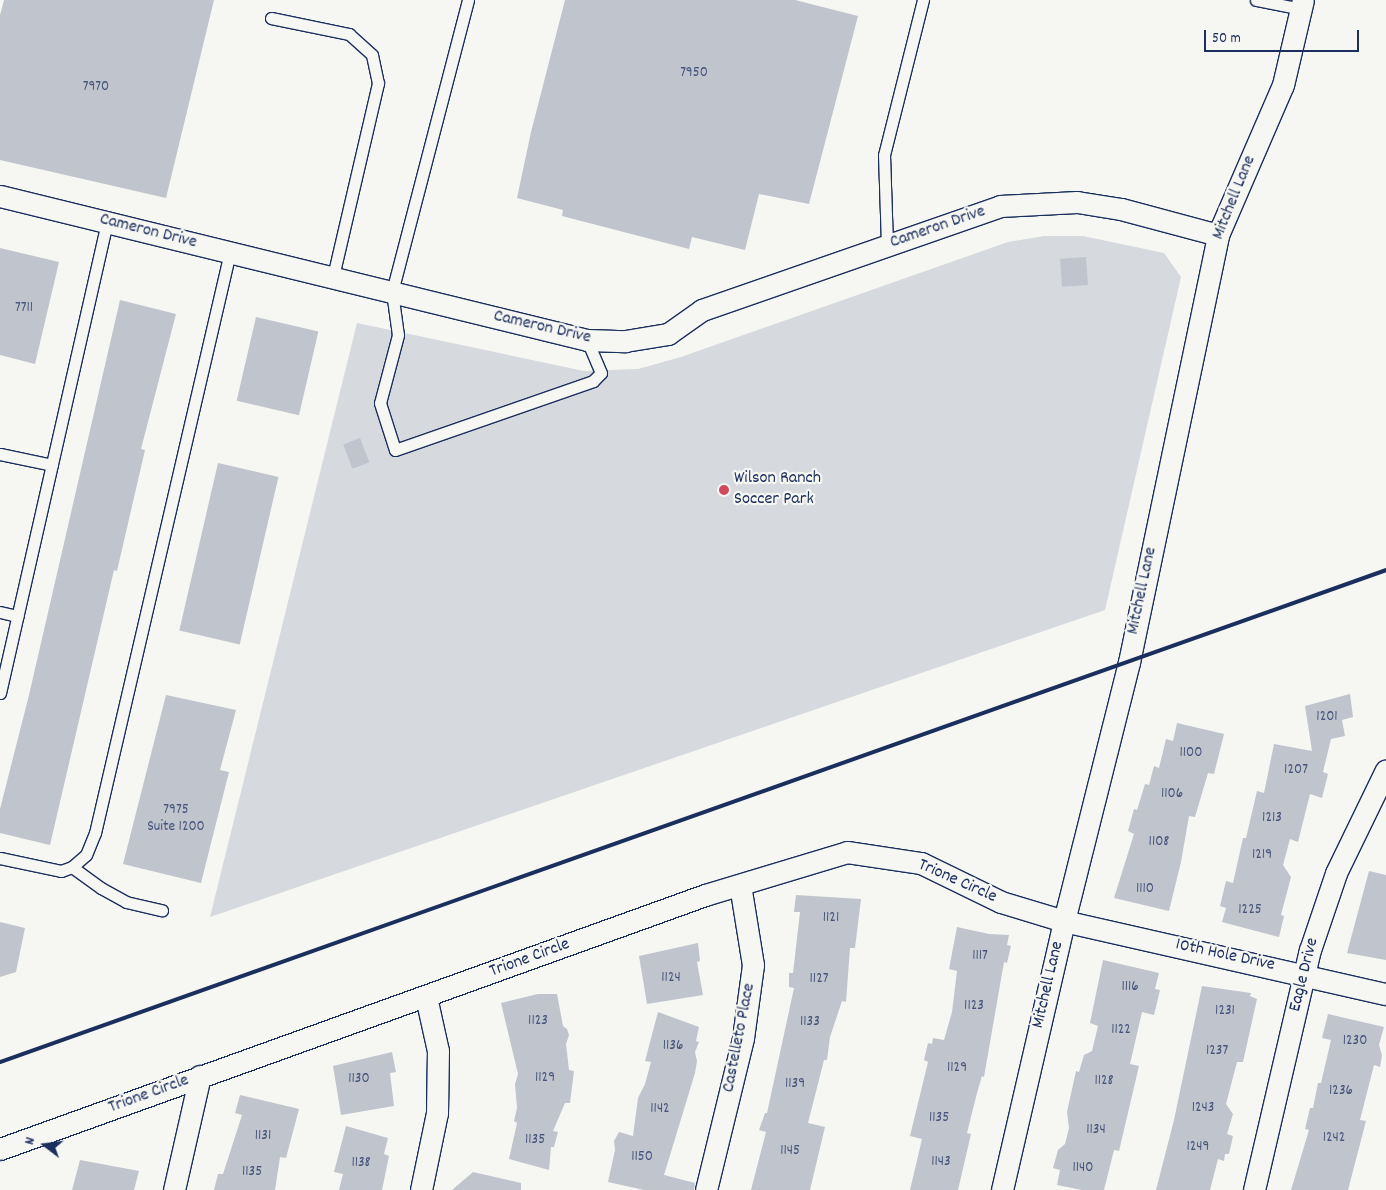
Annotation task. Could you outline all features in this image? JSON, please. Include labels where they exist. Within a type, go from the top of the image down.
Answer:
[{"type":"street","name":"Mitchell Lane","points":[[1002,1190],[1064,921],[1129,662],[1218,235],[1283,85],[1302,4]]},
{"type":"street","name":"Cameron Drive","points":[[0,196],[587,340],[624,341],[668,334],[702,310],[1000,206],[1077,202],[1121,209],[1218,235]]},
{"type":"street","name":"Eagle Drive","points":[[1254,1190],[1304,974],[1336,873],[1386,770]]},
{"type":"street","name":"Trione Circle","points":[[0,1150],[200,1076],[426,997],[705,895],[847,852],[921,863],[1001,902],[1064,921]]},
{"type":"street","name":"Castelleto Place","points":[[706,1190],[743,1038],[753,965],[740,885]]},
{"type":"street","name":"10th Hole Drive","points":[[1064,921],[1386,994]]},
{"type":"street","points":[[421,1190],[437,1113],[438,1050],[426,997]]},
{"type":"street","points":[[174,1190],[200,1076]]},
{"type":"lane","points":[[468,0],[392,292],[398,335],[380,403],[395,450],[593,381],[601,372],[587,340]]},
{"type":"lane","points":[[887,245],[884,155],[924,0]]},
{"type":"lane","points":[[1256,0],[1302,4]]},
{"type":"lane","points":[[271,18],[349,34],[372,56],[378,83],[333,278]]},
{"type":"lane","points":[[0,693],[107,222]]},
{"type":"lane","points":[[0,858],[60,871],[72,867],[86,854],[95,833],[230,252]]},
{"type":"lane","points":[[0,454],[52,465]]},
{"type":"lane","points":[[0,612],[18,616]]},
{"type":"lane","points":[[72,867],[101,888],[126,902],[162,910]]},
{"type":"shaded area","name":"Wilson Ranch Soccer Park","points":[[1044,236],[1083,236],[1164,253],[1181,277],[1105,610],[210,917],[357,323],[584,371],[638,369],[681,357],[1008,242]]},
{"type":"building","points":[[4,0],[214,0],[166,198],[0,160],[0,15]]},
{"type":"building","points":[[565,0],[795,0],[858,16],[809,204],[759,194],[745,250],[692,237],[689,249],[562,216],[563,210],[517,198],[531,132]]},
{"type":"building","points":[[0,248],[59,262],[35,364],[0,355]]},
{"type":"building","points":[[1086,257],[1088,285],[1062,287],[1060,259]]},
{"type":"building","points":[[120,300],[176,314],[141,449],[145,450],[117,571],[114,570],[50,845],[0,833],[0,809],[29,695]]},
{"type":"building","points":[[256,317],[318,331],[299,415],[237,401]]},
{"type":"building","points":[[360,438],[369,462],[353,469],[343,444]]},
{"type":"building","points":[[218,463],[278,477],[240,645],[179,631]]},
{"type":"building","points":[[1350,694],[1353,717],[1342,720],[1345,736],[1331,739],[1323,772],[1328,774],[1322,798],[1310,794],[1298,842],[1290,839],[1283,865],[1291,877],[1281,915],[1284,916],[1279,937],[1222,922],[1226,908],[1220,906],[1226,881],[1233,883],[1243,838],[1246,838],[1257,791],[1264,793],[1274,744],[1312,751],[1305,706]]},
{"type":"building","points":[[166,695],[236,710],[220,770],[229,772],[201,883],[123,864]]},
{"type":"building","points":[[1177,723],[1224,734],[1214,774],[1208,773],[1195,817],[1189,816],[1181,862],[1169,911],[1114,898],[1134,834],[1128,831],[1134,809],[1137,810],[1145,784],[1149,785],[1154,766],[1159,768],[1166,739],[1173,741]]},
{"type":"building","points":[[1369,871],[1386,875],[1386,960],[1347,953]]},
{"type":"building","points":[[796,895],[861,899],[855,948],[850,948],[846,1002],[842,1001],[830,1037],[827,1060],[824,1060],[808,1123],[825,1127],[810,1190],[751,1190],[766,1132],[759,1130],[765,1113],[767,1113],[794,988],[789,987],[789,973],[793,973],[800,912],[794,912]]},
{"type":"building","points":[[0,922],[25,928],[16,972],[0,977]]},
{"type":"building","points":[[957,927],[989,934],[1009,935],[1007,945],[1011,946],[1007,963],[1004,962],[984,1077],[982,1076],[967,1133],[971,1134],[958,1190],[910,1190],[922,1139],[910,1136],[928,1062],[924,1060],[928,1043],[932,1044],[933,1038],[944,1040],[952,1012],[957,971],[949,969]]},
{"type":"building","points":[[698,943],[700,961],[697,962],[703,995],[647,1004],[639,956]]},
{"type":"building","points":[[1103,960],[1159,973],[1155,989],[1160,990],[1154,1015],[1142,1012],[1130,1064],[1139,1066],[1119,1151],[1114,1150],[1104,1190],[1082,1190],[1057,1185],[1060,1170],[1053,1168],[1058,1150],[1065,1144],[1069,1128],[1067,1112],[1076,1071],[1079,1072],[1084,1055],[1092,1051],[1098,1026],[1090,1023]]},
{"type":"building","points":[[1202,986],[1251,993],[1250,996],[1257,999],[1243,1062],[1237,1062],[1226,1104],[1233,1114],[1227,1134],[1233,1136],[1229,1154],[1225,1154],[1224,1161],[1218,1159],[1210,1190],[1156,1190],[1174,1120]]},
{"type":"building","points":[[538,994],[557,994],[563,1026],[567,1029],[569,1035],[566,1044],[569,1070],[574,1071],[570,1103],[565,1103],[553,1131],[558,1132],[554,1147],[551,1147],[549,1170],[509,1159],[517,1123],[514,1121],[517,1108],[515,1084],[518,1074],[501,1003]]},
{"type":"building","points":[[658,1012],[699,1027],[696,1041],[699,1042],[695,1052],[697,1061],[695,1073],[664,1175],[695,1183],[694,1190],[644,1190],[608,1182],[615,1150],[614,1141],[619,1132],[633,1136],[638,1098],[645,1084],[651,1062],[645,1061]]},
{"type":"building","points":[[1328,1014],[1384,1027],[1379,1045],[1382,1055],[1380,1067],[1374,1065],[1360,1120],[1366,1121],[1348,1190],[1291,1190],[1309,1130],[1305,1129],[1310,1108],[1313,1108],[1318,1083],[1321,1083],[1331,1040],[1322,1038]]},
{"type":"building","points":[[392,1052],[396,1072],[390,1073],[394,1106],[341,1115],[333,1066]]},
{"type":"building","points":[[240,1095],[299,1109],[286,1158],[280,1157],[275,1190],[214,1190],[218,1174],[223,1174],[242,1115],[235,1113]]},
{"type":"building","points":[[346,1126],[388,1138],[384,1154],[389,1156],[382,1190],[339,1190],[343,1174],[334,1172]]},
{"type":"building","points":[[80,1160],[139,1171],[134,1190],[72,1190]]},
{"type":"building","points":[[473,1172],[521,1183],[521,1190],[452,1190]]},
{"type":"railway","points":[[0,1062],[1386,570]]},
{"type":"place","name":"Wilson Ranch Soccer Park","points":[[724,490]]}]
